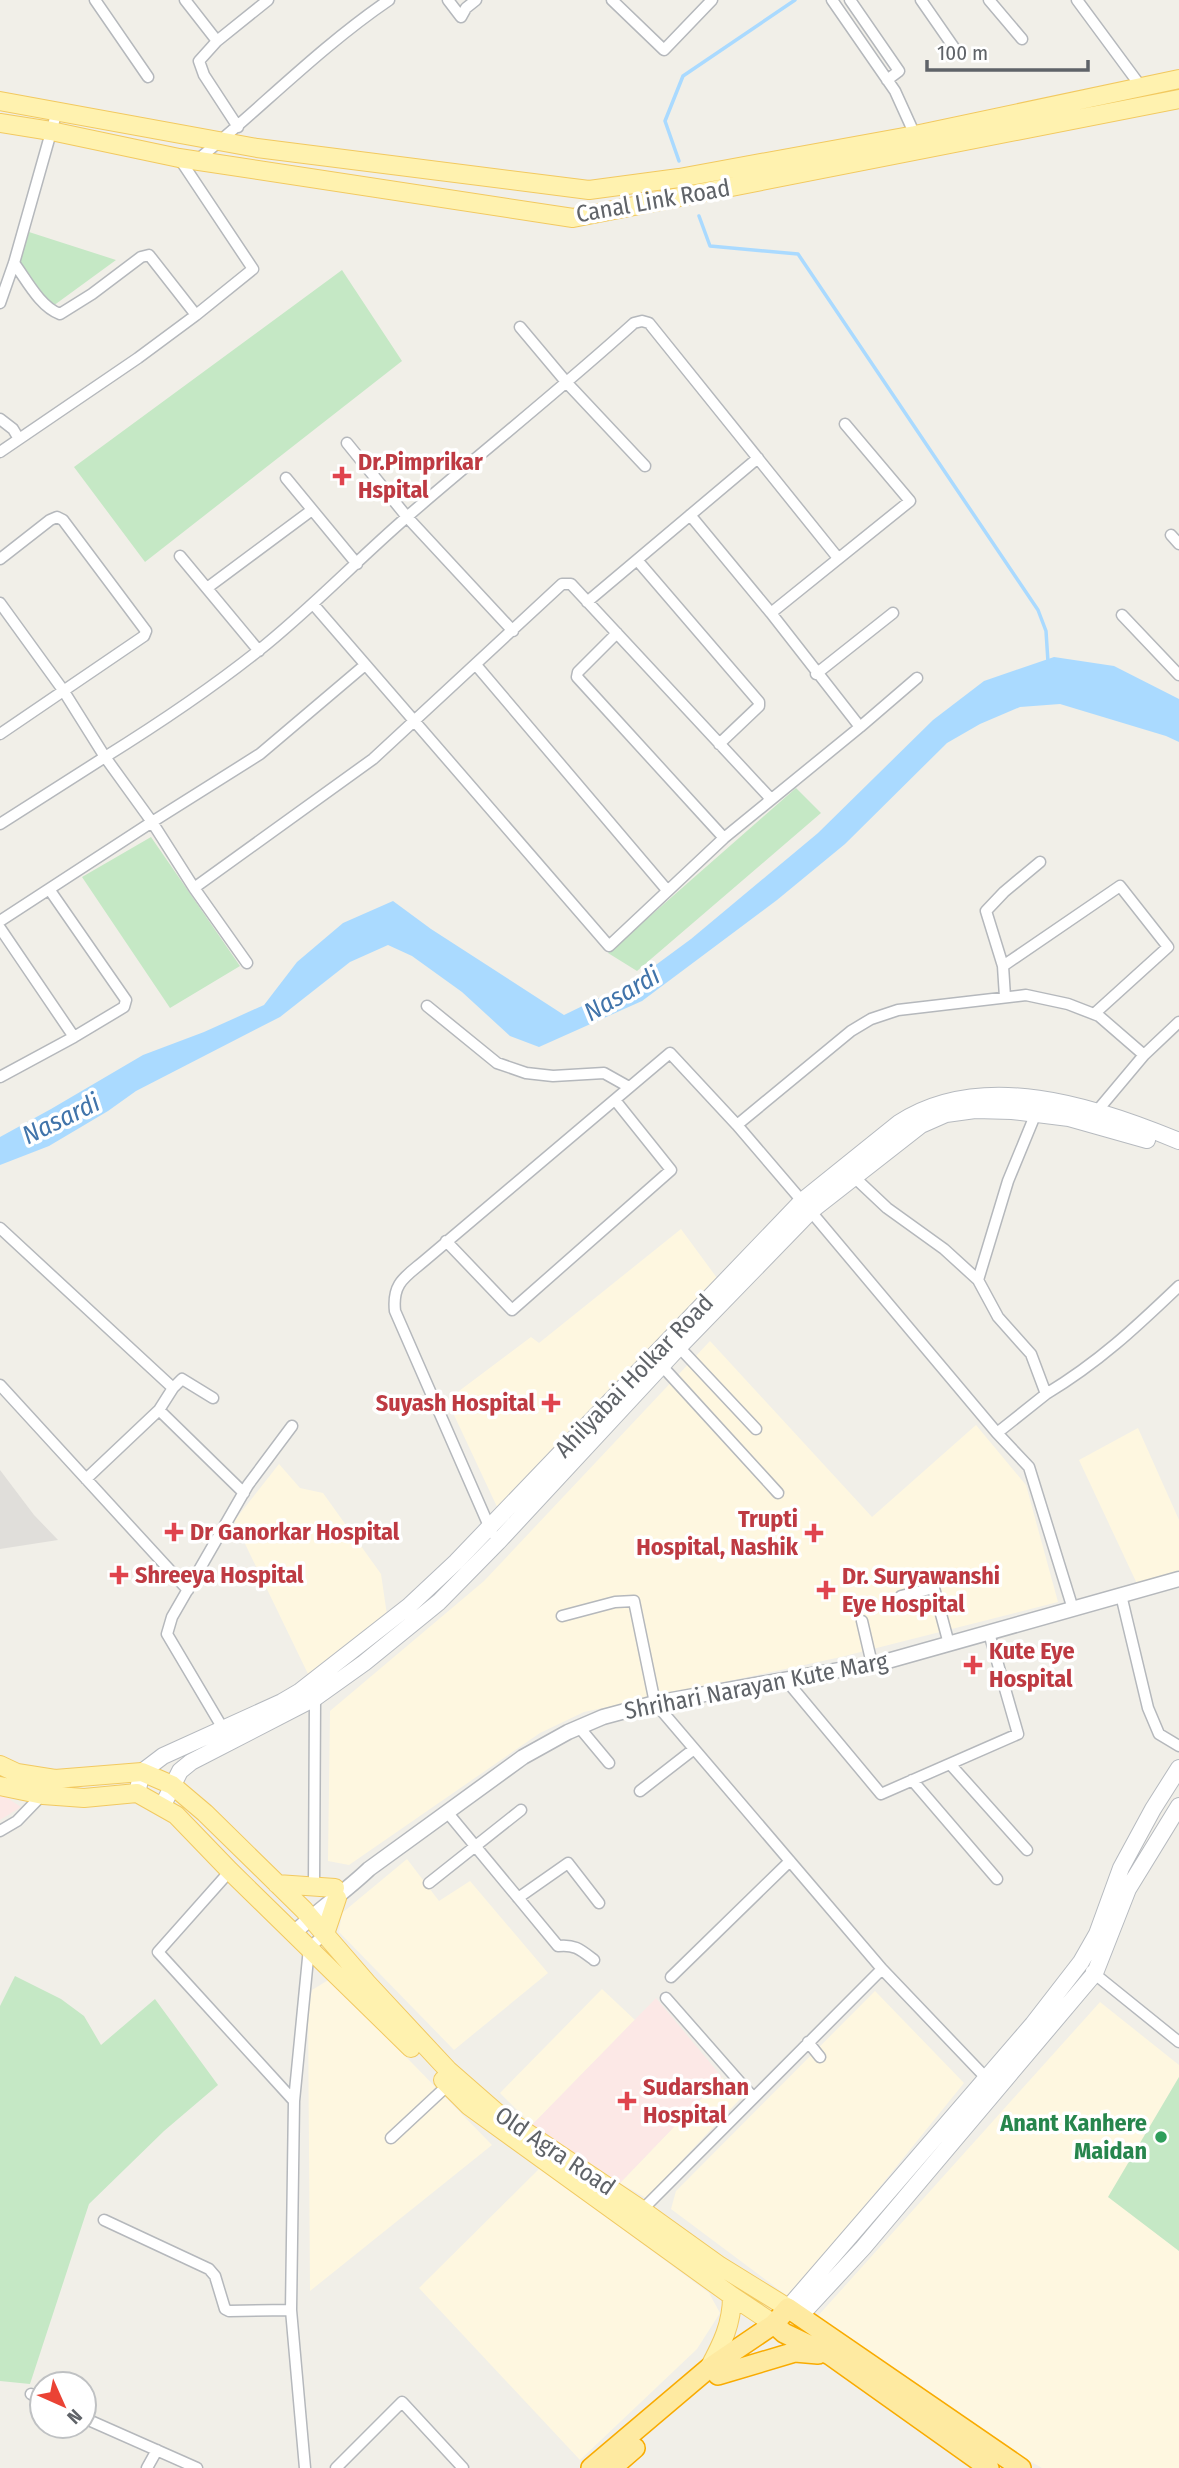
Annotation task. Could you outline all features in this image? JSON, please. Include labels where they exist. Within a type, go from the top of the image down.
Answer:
[{"type":"highway","points":[[591,2468],[713,2372],[779,2329],[794,2313]]},
{"type":"highway","name":"Old Agra Road","points":[[794,2313],[1021,2468]]},
{"type":"highway","name":"Old Agra Road","points":[[779,2329],[830,2355],[989,2468]]},
{"type":"highway","points":[[612,2468],[713,2372],[795,2352],[830,2355]]},
{"type":"main road","name":"Canal Link Road","points":[[0,101],[218,142],[589,190],[679,178],[915,135],[1179,79]]},
{"type":"main road","name":"Canal Link Road","points":[[0,123],[188,159],[573,218],[1179,99]]},
{"type":"main road","points":[[612,211],[613,187]]},
{"type":"main road","name":"Ahilyabai Holkar Road","points":[[142,1772],[163,1756],[227,1735],[315,1698],[364,1663],[439,1602],[493,1536],[806,1206],[899,1123],[936,1103],[973,1096],[1001,1095],[1097,1111],[1179,1141]]},
{"type":"main road","name":"Ahilyabai Holkar Road","points":[[169,1811],[172,1785],[180,1771],[227,1735],[299,1692],[493,1536],[663,1366],[806,1206],[853,1176],[921,1125],[946,1114],[975,1110],[1036,1113],[1111,1128],[1179,1152]]},
{"type":"main road","points":[[0,1765],[17,1773],[55,1779],[142,1772],[137,1793],[83,1798],[43,1795],[0,1786]]},
{"type":"main road","points":[[992,2083],[1081,1962],[1097,1934],[1121,1868],[1179,1768]]},
{"type":"main road","name":"Old Agra Road","points":[[142,1772],[172,1785],[205,1813],[307,1913],[448,2070],[496,2112],[720,2266],[794,2313]]},
{"type":"main road","name":"Old Agra Road","points":[[137,1793],[169,1811],[469,2106],[779,2329]]},
{"type":"main road","points":[[794,2313],[992,2083],[1095,1973],[1128,1889],[1179,1805]]},
{"type":"main road","points":[[277,1884],[314,1886],[336,1893],[325,1934]]},
{"type":"main road","points":[[713,2372],[726,2338],[732,2313],[732,2296]]},
{"type":"street","points":[[95,0],[148,77]]},
{"type":"street","points":[[185,0],[217,41]]},
{"type":"street","points":[[238,127],[198,64],[200,58],[217,41],[268,0]]},
{"type":"street","points":[[0,452],[138,358],[253,269],[188,159],[238,127],[293,75],[389,0]]},
{"type":"street","points":[[448,0],[461,17],[475,0]]},
{"type":"street","points":[[612,0],[664,50],[712,0]]},
{"type":"street","points":[[832,0],[895,91],[915,135]]},
{"type":"street","points":[[850,0],[899,71],[887,80]]},
{"type":"street","points":[[921,0],[955,49]]},
{"type":"street","points":[[1077,0],[1142,88]]},
{"type":"street","points":[[990,1],[1022,40]]},
{"type":"street","points":[[0,303],[57,111]]},
{"type":"street","points":[[14,263],[44,303],[60,314],[141,257],[149,255],[196,315]]},
{"type":"street","points":[[0,824],[190,703],[259,650],[407,517],[568,383],[634,323],[649,323],[838,558]]},
{"type":"street","points":[[520,327],[645,466]]},
{"type":"street","points":[[0,419],[13,429],[19,439]]},
{"type":"street","points":[[771,613],[911,501],[845,424]]},
{"type":"street","points":[[347,443],[407,517],[513,631]]},
{"type":"street","points":[[587,601],[758,458]]},
{"type":"street","points":[[286,478],[357,564]]},
{"type":"street","points":[[207,588],[312,510]]},
{"type":"street","points":[[690,515],[860,727]]},
{"type":"street","points":[[0,559],[57,517],[63,520],[145,627],[144,636],[0,734]]},
{"type":"street","points":[[180,556],[259,650]]},
{"type":"street","points":[[636,560],[759,702],[759,706],[719,744]]},
{"type":"street","points":[[194,888],[373,759],[412,720],[476,665],[562,584],[571,584],[771,799]]},
{"type":"street","points":[[0,604],[63,690],[105,757],[247,963]]},
{"type":"street","points":[[313,604],[609,946],[724,838],[917,678]]},
{"type":"street","points":[[816,674],[893,613]]},
{"type":"street","points":[[1122,615],[1179,675]]},
{"type":"street","points":[[617,633],[578,672],[578,677],[724,838]]},
{"type":"street","points":[[0,921],[260,754],[365,665]]},
{"type":"street","points":[[476,665],[667,890]]},
{"type":"street","points":[[1005,997],[1003,966],[986,911],[1040,862]]},
{"type":"street","points":[[1003,966],[1120,886],[1168,947],[1094,1014]]},
{"type":"street","points":[[0,1077],[124,1007],[127,1000],[49,889]]},
{"type":"street","points":[[0,928],[74,1037]]},
{"type":"street","points":[[737,1125],[850,1031],[870,1019],[898,1010],[1026,995],[1068,1004],[1094,1014],[1120,1032],[1144,1055]]},
{"type":"street","points":[[427,1006],[497,1063],[509,1068],[553,1076],[604,1073],[629,1087]]},
{"type":"street","points":[[1097,1111],[1144,1055],[1179,1022]]},
{"type":"street","points":[[493,1536],[396,1311],[394,1296],[398,1283],[670,1053],[737,1125],[1029,1468],[1073,1609]]},
{"type":"street","points":[[446,1241],[512,1310],[671,1170],[615,1100]]},
{"type":"street","points":[[978,1280],[1008,1181],[1036,1113]]},
{"type":"street","points":[[853,1176],[887,1208],[944,1249],[978,1280],[998,1317],[1031,1354],[1046,1394]]},
{"type":"street","points":[[0,1227],[173,1388]]},
{"type":"street","points":[[997,1433],[1046,1394],[1081,1373],[1118,1344],[1179,1286]]},
{"type":"street","points":[[679,1347],[756,1429]]},
{"type":"street","points":[[663,1366],[778,1493]]},
{"type":"street","points":[[86,1479],[159,1410],[182,1379],[212,1398]]},
{"type":"street","points":[[0,1385],[188,1590]]},
{"type":"street","points":[[159,1410],[243,1493]]},
{"type":"street","points":[[227,1735],[167,1634],[172,1617],[243,1493],[292,1426]]},
{"type":"street","name":"Shrihari Narayan Kute Marg","points":[[290,1929],[307,1913],[523,1757],[603,1717],[655,1703],[872,1664],[1179,1579]]},
{"type":"street","points":[[901,1596],[934,1588],[949,1644]]},
{"type":"street","points":[[1121,1595],[1148,1708],[1159,1734],[1179,1746]]},
{"type":"street","points":[[562,1616],[615,1602],[634,1601],[655,1703],[883,1969],[992,2083]]},
{"type":"street","points":[[862,1621],[872,1664]]},
{"type":"street","points":[[786,1680],[881,1794],[1018,1734],[989,1633]]},
{"type":"street","points":[[314,1886],[315,1698]]},
{"type":"street","points":[[579,1727],[609,1763]]},
{"type":"street","points":[[640,1791],[694,1749]]},
{"type":"street","points":[[950,1764],[1027,1850]]},
{"type":"street","points":[[0,1831],[17,1821],[55,1779]]},
{"type":"street","points":[[912,1780],[997,1879]]},
{"type":"street","points":[[429,1883],[521,1810]]},
{"type":"street","points":[[447,1812],[558,1946],[578,1947],[594,1960]]},
{"type":"street","points":[[671,1977],[790,1861]]},
{"type":"street","points":[[518,1898],[568,1863],[599,1903]]},
{"type":"street","points":[[230,1871],[158,1952],[294,2101]]},
{"type":"street","points":[[305,2468],[291,2310],[294,2101],[309,1948],[325,1934]]},
{"type":"street","points":[[1081,1962],[1179,2042]]},
{"type":"street","points":[[642,2210],[883,1969]]},
{"type":"street","points":[[666,1998],[753,2097]]},
{"type":"street","points":[[808,2042],[820,2057]]},
{"type":"street","points":[[793,2068],[796,2054]]},
{"type":"street","points":[[391,2138],[448,2085]]},
{"type":"street","points":[[104,2220],[209,2269],[215,2276],[225,2309],[229,2311],[291,2310]]},
{"type":"street","points":[[336,2468],[402,2402],[463,2468]]},
{"type":"street","points":[[98,2424],[197,2468]]},
{"type":"street","points":[[147,2468],[156,2450]]},
{"type":"shaded area","points":[[681,1229],[717,1278],[498,1509],[447,1400],[531,1337],[539,1343]]},
{"type":"shaded area","points":[[710,1341],[872,1517],[976,1425],[1026,1485],[1058,1602],[841,1657],[584,1712],[540,1733],[349,1865],[328,1861],[330,1711],[484,1581]]},
{"type":"shaded area","points":[[1138,1428],[1179,1520],[1179,1573],[1139,1588],[1079,1460]]},
{"type":"shaded area","points":[[279,1464],[300,1488],[323,1493],[381,1574],[387,1615],[309,1676],[234,1521]]},
{"type":"shaded area","points":[[0,1470],[34,1515],[58,1540],[0,1549]]},
{"type":"shaded area","points":[[0,1793],[21,1807],[0,1820]]},
{"type":"shaded area","points":[[407,1859],[439,1901],[470,1881],[548,1973],[454,2050],[339,1932],[342,1913]]},
{"type":"shaded area","points":[[330,1979],[492,2145],[310,2291],[308,2007],[312,1990]]},
{"type":"shaded area","points":[[602,1989],[635,2020],[532,2125],[500,2093]]},
{"type":"shaded area","points":[[875,1991],[964,2083],[790,2298],[671,2209],[676,2191]]},
{"type":"shaded area","name":"Sudarshan Hospital","points":[[656,1998],[722,2077],[620,2183],[532,2125]]},
{"type":"shaded area","points":[[1100,2002],[1179,2065],[1179,2077],[1109,2197],[1179,2251],[1179,2468],[1042,2468],[1007,2448],[817,2317]]},
{"type":"shaded area","points":[[722,2077],[741,2098],[646,2198],[620,2183]]},
{"type":"shaded area","points":[[540,2168],[709,2293],[720,2313],[697,2349],[580,2460],[419,2288]]},
{"type":"green space","points":[[29,232],[116,260],[53,306],[18,264]]},
{"type":"green space","points":[[342,270],[402,361],[145,562],[74,467]]},
{"type":"green space","points":[[796,788],[821,813],[637,971],[608,953]]},
{"type":"green space","points":[[151,837],[240,966],[170,1008],[82,877]]},
{"type":"green space","points":[[15,1976],[61,1999],[84,2016],[101,2045],[155,1999],[218,2085],[164,2131],[89,2204],[35,2370],[28,2370],[28,2384],[0,2381],[0,2006]]},
{"type":"green space","name":"Anant Kanhere Maidan","points":[[1179,2077],[1179,2251],[1108,2197]]},
{"type":"water","name":"Nasardi","points":[[1054,657],[1114,666],[1179,699],[1179,742],[1060,704],[1020,707],[980,724],[947,743],[845,844],[777,900],[642,1001],[539,1047],[510,1036],[462,992],[412,956],[388,945],[350,962],[280,1017],[136,1091],[49,1146],[0,1165],[0,1137],[143,1055],[264,1005],[297,962],[343,923],[393,901],[431,929],[564,1015],[634,981],[691,939],[818,833],[933,720],[984,681]]},
{"type":"waterway","points":[[679,161],[665,121],[683,76],[795,0]]},
{"type":"waterway","points":[[699,216],[710,246],[798,254],[1038,610],[1046,631],[1048,662]]},
{"type":"place","name":"Dr.Pimprikar Hspital","points":[[342,476]]},
{"type":"place","name":"Suyash Hospital","points":[[551,1403]]},
{"type":"place","name":"Dr Ganorkar Hospital","points":[[174,1532]]},
{"type":"place","name":"Trupti Hospital, Nashik","points":[[814,1533]]},
{"type":"place","name":"Shreeya Hospital","points":[[119,1575]]},
{"type":"place","name":"Dr. Suryawanshi Eye Hospital","points":[[826,1590]]},
{"type":"place","name":"Kute Eye Hospital","points":[[973,1665]]},
{"type":"place","name":"Sudarshan Hospital","points":[[627,2101]]},
{"type":"place","name":"Anant Kanhere Maidan","points":[[1161,2137]]}]
